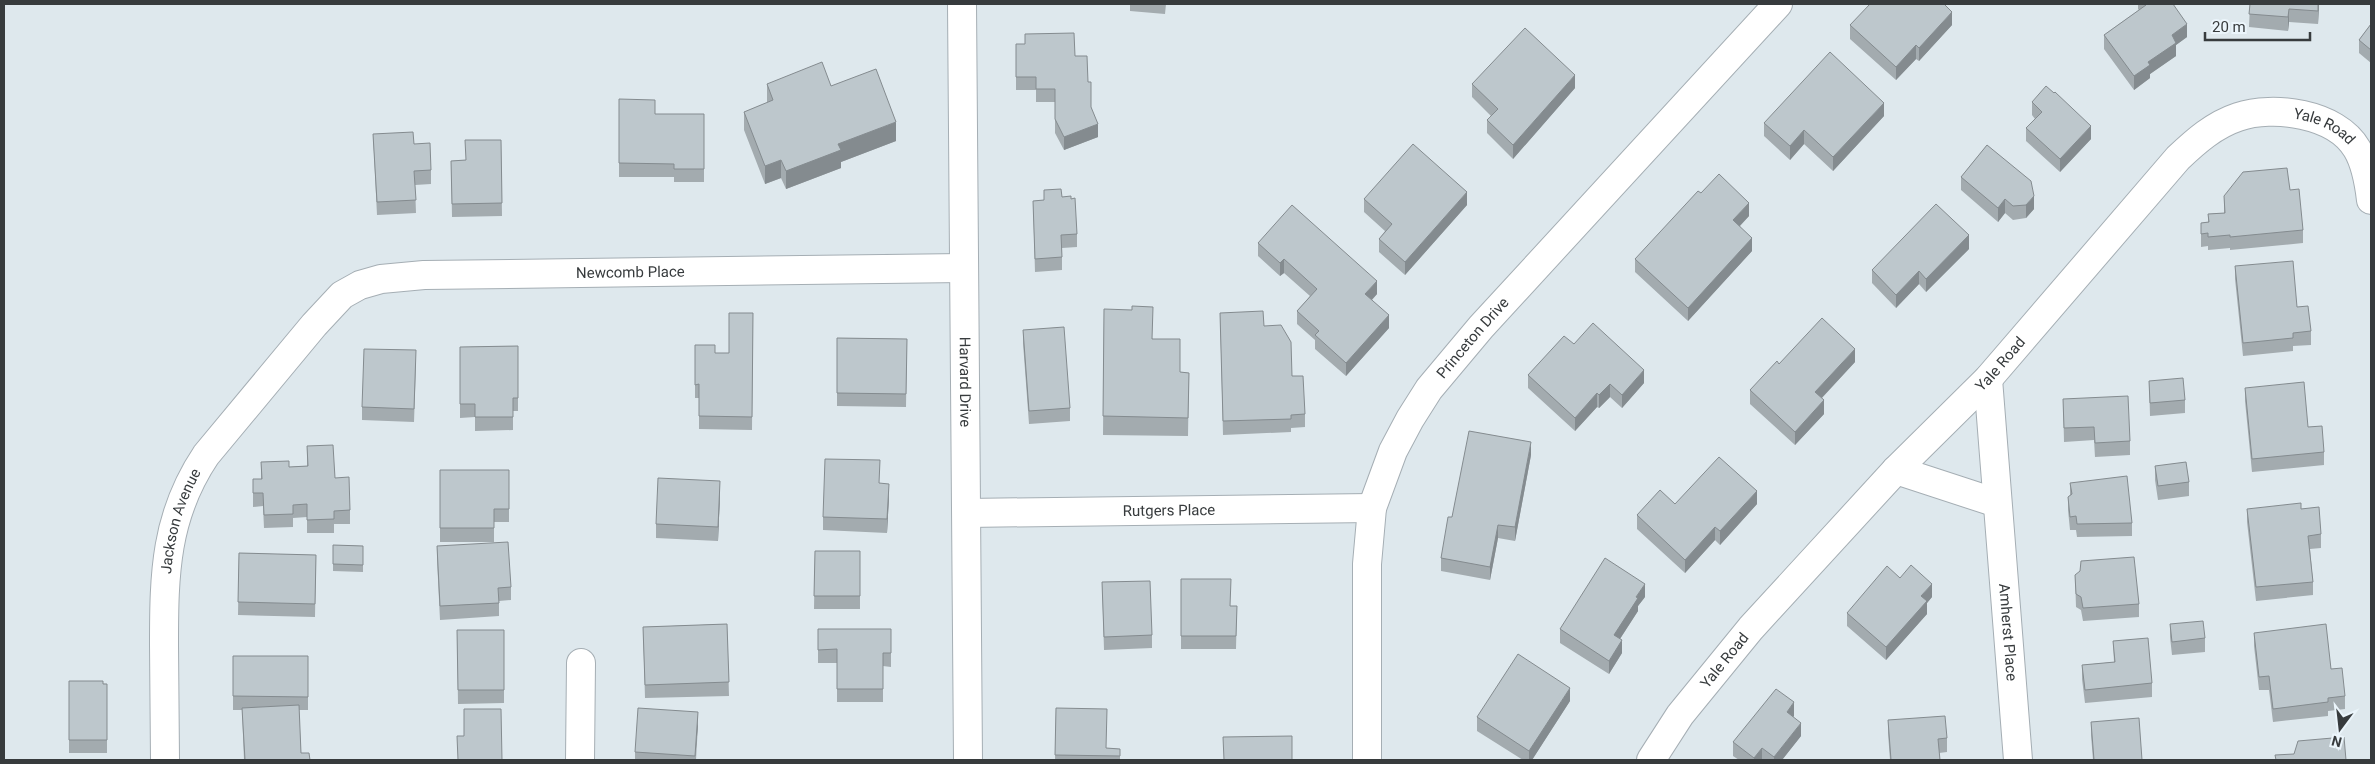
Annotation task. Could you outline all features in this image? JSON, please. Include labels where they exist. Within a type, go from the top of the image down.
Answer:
[{"type":"street","name":"Harvard Drive","points":[[962,4],[968,760]]},
{"type":"street","name":"Princeton Drive","points":[[1367,760],[1367,564],[1372,508],[1392,451],[1429,389],[1452,359],[1778,4]]},
{"type":"street","name":"Yale Road","points":[[1651,760],[1680,715],[1751,628],[1896,470],[1988,379],[2178,158],[2198,139],[2218,126],[2238,117],[2259,112],[2300,114],[2323,121],[2341,133],[2356,148],[2364,167],[2371,200]]},
{"type":"street","name":"Newcomb Place","points":[[314,325],[342,295],[367,283],[401,277],[963,268]]},
{"type":"street","name":"Jackson Avenue","points":[[165,760],[163,593],[171,532],[180,503],[192,475],[206,455],[314,325]]},
{"type":"street","name":"Amherst Place","points":[[1988,379],[2018,760]]},
{"type":"street","points":[[1896,470],[1997,503]]},
{"type":"street","name":"Rutgers Place","points":[[967,514],[1372,508]]},
{"type":"street","points":[[580,760],[581,663]]},
{"type":"building","points":[[1870,4],[1944,4],[1952,12],[1919,48],[1916,45],[1896,67],[1850,25]]},
{"type":"building","points":[[2144,4],[2173,4],[2187,24],[2172,35],[2176,43],[2148,62],[2150,65],[2134,76],[2104,35],[2146,5]]},
{"type":"building","points":[[2250,4],[2318,4],[2318,11],[2289,9],[2288,17],[2249,14]]},
{"type":"building","points":[[2371,24],[2371,50],[2359,40]]},
{"type":"building","points":[[1525,28],[1575,75],[1513,145],[1487,120],[1498,109],[1472,84]]},
{"type":"building","points":[[1074,33],[1075,56],[1087,56],[1088,82],[1091,82],[1091,107],[1098,124],[1064,137],[1055,119],[1055,89],[1036,89],[1036,77],[1016,77],[1016,44],[1025,44],[1025,34]]},
{"type":"building","points":[[1830,52],[1884,103],[1833,157],[1804,130],[1790,146],[1764,123]]},
{"type":"building","points":[[822,62],[831,86],[876,69],[896,122],[838,144],[841,150],[786,171],[781,160],[765,166],[744,112],[773,100],[767,84]]},
{"type":"building","points":[[2046,86],[2091,126],[2060,159],[2026,128],[2042,112],[2032,102]]},
{"type":"building","points":[[619,99],[655,100],[655,114],[704,114],[704,169],[674,169],[674,164],[619,163]]},
{"type":"building","points":[[413,132],[414,144],[430,143],[431,170],[414,171],[416,200],[377,202],[373,134]]},
{"type":"building","points":[[465,140],[501,140],[502,203],[452,204],[451,161],[466,160]]},
{"type":"building","points":[[1413,144],[1467,192],[1405,262],[1379,239],[1392,224],[1364,199]]},
{"type":"building","points":[[1987,145],[2031,181],[2034,196],[2026,205],[2013,206],[2005,199],[1998,208],[1961,177]]},
{"type":"building","points":[[2287,168],[2290,190],[2299,189],[2303,230],[2230,237],[2230,235],[2208,237],[2208,233],[2201,234],[2201,223],[2209,222],[2208,214],[2225,213],[2224,196],[2243,172]]},
{"type":"building","points":[[1719,174],[1749,203],[1733,220],[1752,238],[1688,308],[1635,259],[1698,191],[1701,193]]},
{"type":"building","points":[[1061,189],[1062,197],[1071,196],[1071,199],[1075,198],[1077,234],[1061,235],[1062,257],[1035,259],[1033,201],[1044,200],[1044,190]]},
{"type":"building","points":[[1936,204],[1969,235],[1926,279],[1919,271],[1896,295],[1872,270]]},
{"type":"building","points":[[1292,205],[1377,281],[1365,294],[1389,315],[1346,363],[1315,335],[1319,331],[1297,311],[1317,289],[1284,259],[1280,263],[1258,243]]},
{"type":"building","points":[[2293,261],[2297,307],[2308,306],[2311,331],[2293,333],[2293,338],[2243,343],[2235,266]]},
{"type":"building","points":[[1132,306],[1153,307],[1152,339],[1180,339],[1180,372],[1189,373],[1188,418],[1103,416],[1104,309],[1132,310]]},
{"type":"building","points":[[1263,311],[1264,326],[1281,325],[1291,342],[1292,376],[1303,376],[1305,414],[1291,415],[1291,419],[1223,421],[1220,313]]},
{"type":"building","points":[[729,313],[753,313],[752,417],[699,416],[699,384],[695,385],[695,345],[715,345],[715,353],[729,353]]},
{"type":"building","points":[[1822,318],[1855,349],[1815,392],[1824,400],[1795,432],[1750,390],[1777,361],[1779,364]]},
{"type":"building","points":[[1593,323],[1644,370],[1622,395],[1610,384],[1599,395],[1597,393],[1575,418],[1528,375],[1564,336],[1574,344]]},
{"type":"building","points":[[1064,327],[1070,408],[1029,411],[1023,330]]},
{"type":"building","points":[[837,338],[907,339],[906,394],[837,393]]},
{"type":"building","points":[[518,346],[518,398],[513,398],[513,417],[475,417],[475,404],[460,404],[460,347]]},
{"type":"building","points":[[364,349],[416,350],[414,409],[362,407]]},
{"type":"building","points":[[2183,378],[2185,400],[2150,403],[2149,381]]},
{"type":"building","points":[[2304,382],[2308,427],[2322,426],[2324,452],[2252,459],[2245,388]]},
{"type":"building","points":[[2128,396],[2130,441],[2095,443],[2094,427],[2064,428],[2063,399]]},
{"type":"building","points":[[1469,431],[1531,442],[1515,527],[1498,525],[1490,567],[1441,558],[1448,517],[1452,517]]},
{"type":"building","points":[[333,445],[335,478],[349,477],[350,510],[334,511],[334,519],[307,520],[307,504],[293,505],[293,514],[264,515],[263,493],[253,493],[253,479],[262,479],[261,462],[289,461],[289,467],[308,466],[307,446]]},
{"type":"building","points":[[1719,457],[1757,491],[1720,531],[1715,527],[1685,560],[1637,515],[1660,490],[1675,504]]},
{"type":"building","points":[[825,459],[880,460],[879,483],[889,484],[887,519],[823,517]]},
{"type":"building","points":[[2186,462],[2189,482],[2158,486],[2155,466]]},
{"type":"building","points":[[440,470],[509,470],[509,509],[494,509],[494,528],[440,528]]},
{"type":"building","points":[[2127,476],[2132,523],[2077,524],[2076,516],[2070,517],[2068,497],[2072,494],[2070,483]]},
{"type":"building","points":[[658,478],[720,481],[718,527],[656,524]]},
{"type":"building","points":[[2301,503],[2301,509],[2319,507],[2321,534],[2308,536],[2313,582],[2256,587],[2247,509]]},
{"type":"building","points":[[508,542],[511,587],[498,588],[499,603],[440,606],[437,546]]},
{"type":"building","points":[[333,545],[363,546],[363,565],[333,564]]},
{"type":"building","points":[[815,551],[860,551],[860,596],[814,596]]},
{"type":"building","points":[[239,553],[316,555],[315,604],[238,602]]},
{"type":"building","points":[[2134,557],[2139,604],[2083,608],[2081,597],[2076,594],[2075,575],[2080,571],[2081,561]]},
{"type":"building","points":[[1605,558],[1645,584],[1614,635],[1622,640],[1609,661],[1560,629]]},
{"type":"building","points":[[1911,565],[1932,584],[1921,596],[1927,601],[1886,647],[1847,613],[1887,566],[1900,578]]},
{"type":"building","points":[[1181,579],[1231,579],[1230,606],[1237,606],[1236,636],[1181,636]]},
{"type":"building","points":[[1150,581],[1152,635],[1104,637],[1102,582]]},
{"type":"building","points":[[2203,621],[2205,638],[2172,642],[2170,624]]},
{"type":"building","points":[[727,624],[729,682],[645,685],[643,627]]},
{"type":"building","points":[[2326,624],[2331,669],[2342,668],[2345,696],[2328,698],[2328,702],[2273,709],[2269,676],[2259,677],[2254,633]]},
{"type":"building","points":[[818,629],[891,629],[891,653],[883,653],[883,689],[837,689],[837,649],[818,650]]},
{"type":"building","points":[[457,630],[504,630],[504,690],[458,690]]},
{"type":"building","points":[[2148,638],[2152,683],[2085,690],[2082,665],[2115,662],[2113,641]]},
{"type":"building","points":[[1518,654],[1570,688],[1529,751],[1477,717]]},
{"type":"building","points":[[233,656],[308,656],[308,697],[233,696]]},
{"type":"building","points":[[69,681],[103,681],[103,684],[107,684],[107,740],[69,740]]},
{"type":"building","points":[[1776,689],[1794,702],[1787,712],[1801,723],[1774,757],[1762,748],[1754,758],[1733,742]]},
{"type":"building","points":[[299,705],[301,753],[309,753],[310,760],[245,760],[242,708]]},
{"type":"building","points":[[638,708],[698,712],[695,756],[635,752]]},
{"type":"building","points":[[1056,708],[1107,709],[1106,748],[1120,749],[1120,756],[1055,755]]},
{"type":"building","points":[[464,709],[501,709],[502,760],[458,760],[457,736],[464,736]]},
{"type":"building","points":[[1945,716],[1947,738],[1938,739],[1940,760],[1891,760],[1888,720]]},
{"type":"building","points":[[2139,718],[2142,760],[2094,760],[2091,722]]},
{"type":"building","points":[[1292,736],[1292,760],[1224,760],[1223,737]]},
{"type":"building","points":[[2344,737],[2346,760],[2276,760],[2275,755],[2294,754],[2298,741]]}]
